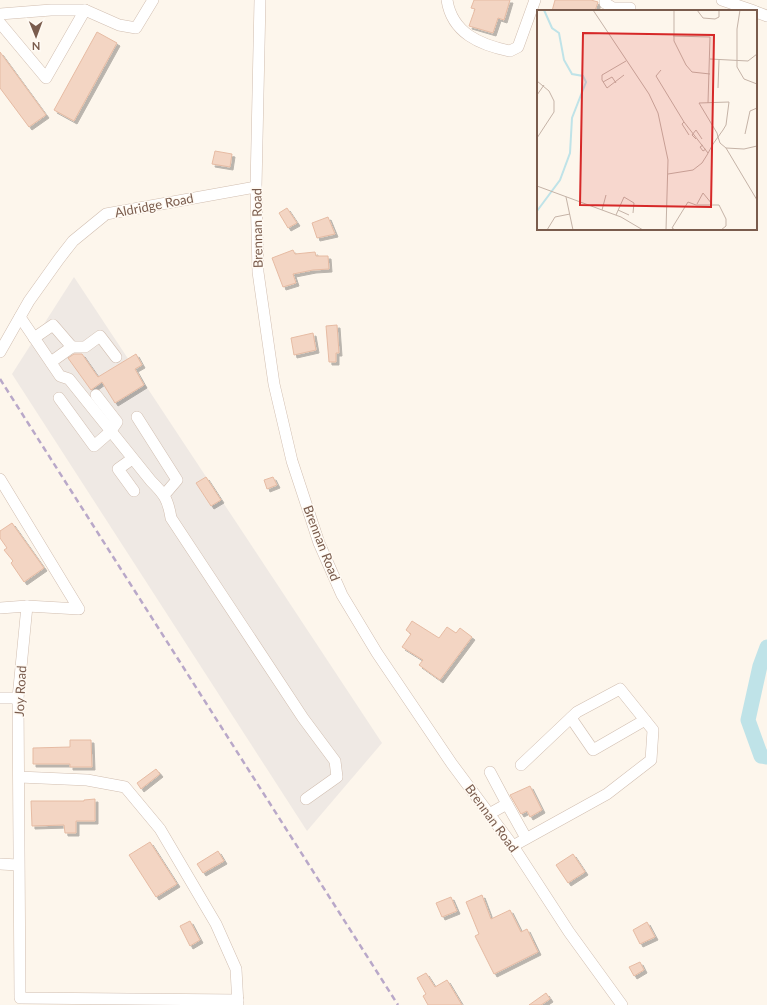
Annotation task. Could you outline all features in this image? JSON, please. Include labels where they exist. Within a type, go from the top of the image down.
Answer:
[{"type":"street","points":[[0,14],[51,10],[85,10],[119,25],[136,28],[152,0]]},
{"type":"street","name":"Brennan Road","points":[[260,0],[256,187],[258,272],[274,384],[292,461],[319,543],[342,595],[377,653],[513,846],[569,932],[622,1005]]},
{"type":"street","points":[[447,0],[451,17],[467,36],[510,51],[518,47],[535,0]]},
{"type":"street","points":[[605,0],[609,6],[613,8],[630,6]]},
{"type":"street","points":[[722,0],[752,10]]},
{"type":"street","points":[[0,23],[46,78],[85,10]]},
{"type":"street","points":[[757,12],[767,16]]},
{"type":"street","name":"Aldridge Road","points":[[0,352],[20,317],[59,259],[73,242],[106,214],[256,187]]},
{"type":"street","points":[[20,317],[60,376],[69,379],[110,432],[164,494],[171,518],[303,718],[335,761],[337,777],[306,799]]},
{"type":"street","points":[[34,338],[53,325],[72,347]]},
{"type":"street","points":[[51,362],[72,347],[85,347],[100,336],[116,357]]},
{"type":"street","points":[[59,398],[94,446],[110,432],[117,422],[96,395]]},
{"type":"street","points":[[136,416],[177,480],[164,494]]},
{"type":"street","points":[[132,458],[118,469],[134,490]]},
{"type":"street","points":[[0,479],[79,609],[27,606],[0,608]]},
{"type":"street","name":"Joy Road","points":[[27,606],[18,698],[20,998],[238,1003]]},
{"type":"street","points":[[513,846],[607,794],[651,760],[653,730],[620,688],[577,712],[520,765]]},
{"type":"street","points":[[0,698],[18,698]]},
{"type":"street","points":[[571,718],[593,750],[645,720]]},
{"type":"street","points":[[490,772],[526,838]]},
{"type":"street","points":[[19,777],[87,780],[125,787],[160,829],[216,924],[236,969],[238,1003]]},
{"type":"street","points":[[489,814],[507,804]]},
{"type":"street","points":[[0,864],[18,865]]},
{"type":"shaded area","points":[[74,277],[382,743],[307,831],[12,374]]},
{"type":"building","points":[[474,0],[510,0],[504,20],[498,18],[493,33],[469,26],[475,9],[471,8]]},
{"type":"building","points":[[555,0],[591,0],[598,2],[595,10],[552,10]]},
{"type":"building","points":[[97,32],[117,43],[74,121],[54,110]]},
{"type":"building","points":[[0,52],[46,115],[29,127],[0,88]]},
{"type":"building","points":[[215,151],[232,154],[230,167],[212,164]]},
{"type":"building","points":[[287,208],[297,223],[288,228],[279,213]]},
{"type":"building","points":[[328,217],[335,234],[317,238],[312,223]]},
{"type":"building","points":[[293,250],[295,254],[315,252],[316,256],[328,256],[329,269],[313,270],[293,274],[296,283],[283,287],[272,258]]},
{"type":"building","points":[[337,325],[339,353],[336,353],[336,362],[329,362],[326,326]]},
{"type":"building","points":[[313,333],[316,350],[294,355],[291,338]]},
{"type":"building","points":[[74,354],[82,354],[98,377],[136,354],[142,365],[135,369],[144,385],[115,403],[102,382],[91,390],[68,358]]},
{"type":"building","points":[[206,477],[221,500],[211,506],[196,483]]},
{"type":"building","points":[[273,477],[277,485],[267,489],[264,480]]},
{"type":"building","points":[[12,523],[44,568],[24,582],[11,563],[13,561],[4,550],[7,548],[0,538],[0,531]]},
{"type":"building","points":[[412,621],[439,638],[447,627],[456,633],[460,628],[472,637],[440,680],[419,665],[423,660],[402,647],[411,634],[406,630]]},
{"type":"building","points":[[70,740],[91,740],[92,767],[70,767],[70,764],[33,764],[33,748],[70,747]]},
{"type":"building","points":[[156,769],[160,774],[141,789],[137,783]]},
{"type":"building","points":[[530,786],[542,810],[530,817],[527,811],[521,814],[510,795]]},
{"type":"building","points":[[95,799],[95,821],[76,821],[76,833],[65,833],[64,825],[32,826],[31,801],[84,801]]},
{"type":"building","points":[[150,842],[177,884],[156,897],[129,855]]},
{"type":"building","points":[[218,851],[224,861],[203,873],[197,864]]},
{"type":"building","points":[[573,854],[585,872],[568,883],[556,865]]},
{"type":"building","points":[[482,895],[491,919],[510,910],[521,932],[527,929],[538,952],[494,974],[475,936],[479,934],[466,902]]},
{"type":"building","points":[[451,897],[457,911],[442,917],[436,903]]},
{"type":"building","points":[[190,921],[200,940],[190,946],[180,926]]},
{"type":"building","points":[[647,922],[655,937],[640,944],[633,930]]},
{"type":"building","points":[[640,962],[644,970],[634,976],[629,967]]},
{"type":"building","points":[[426,973],[435,987],[447,980],[462,1005],[428,1005],[423,996],[426,994],[417,978]]},
{"type":"building","points":[[546,993],[550,999],[541,1005],[529,1005]]},
{"type":"waterway","points":[[767,647],[760,666],[748,720],[761,756],[767,757]]},
{"type":"railway","points":[[0,379],[398,1005]]}]
